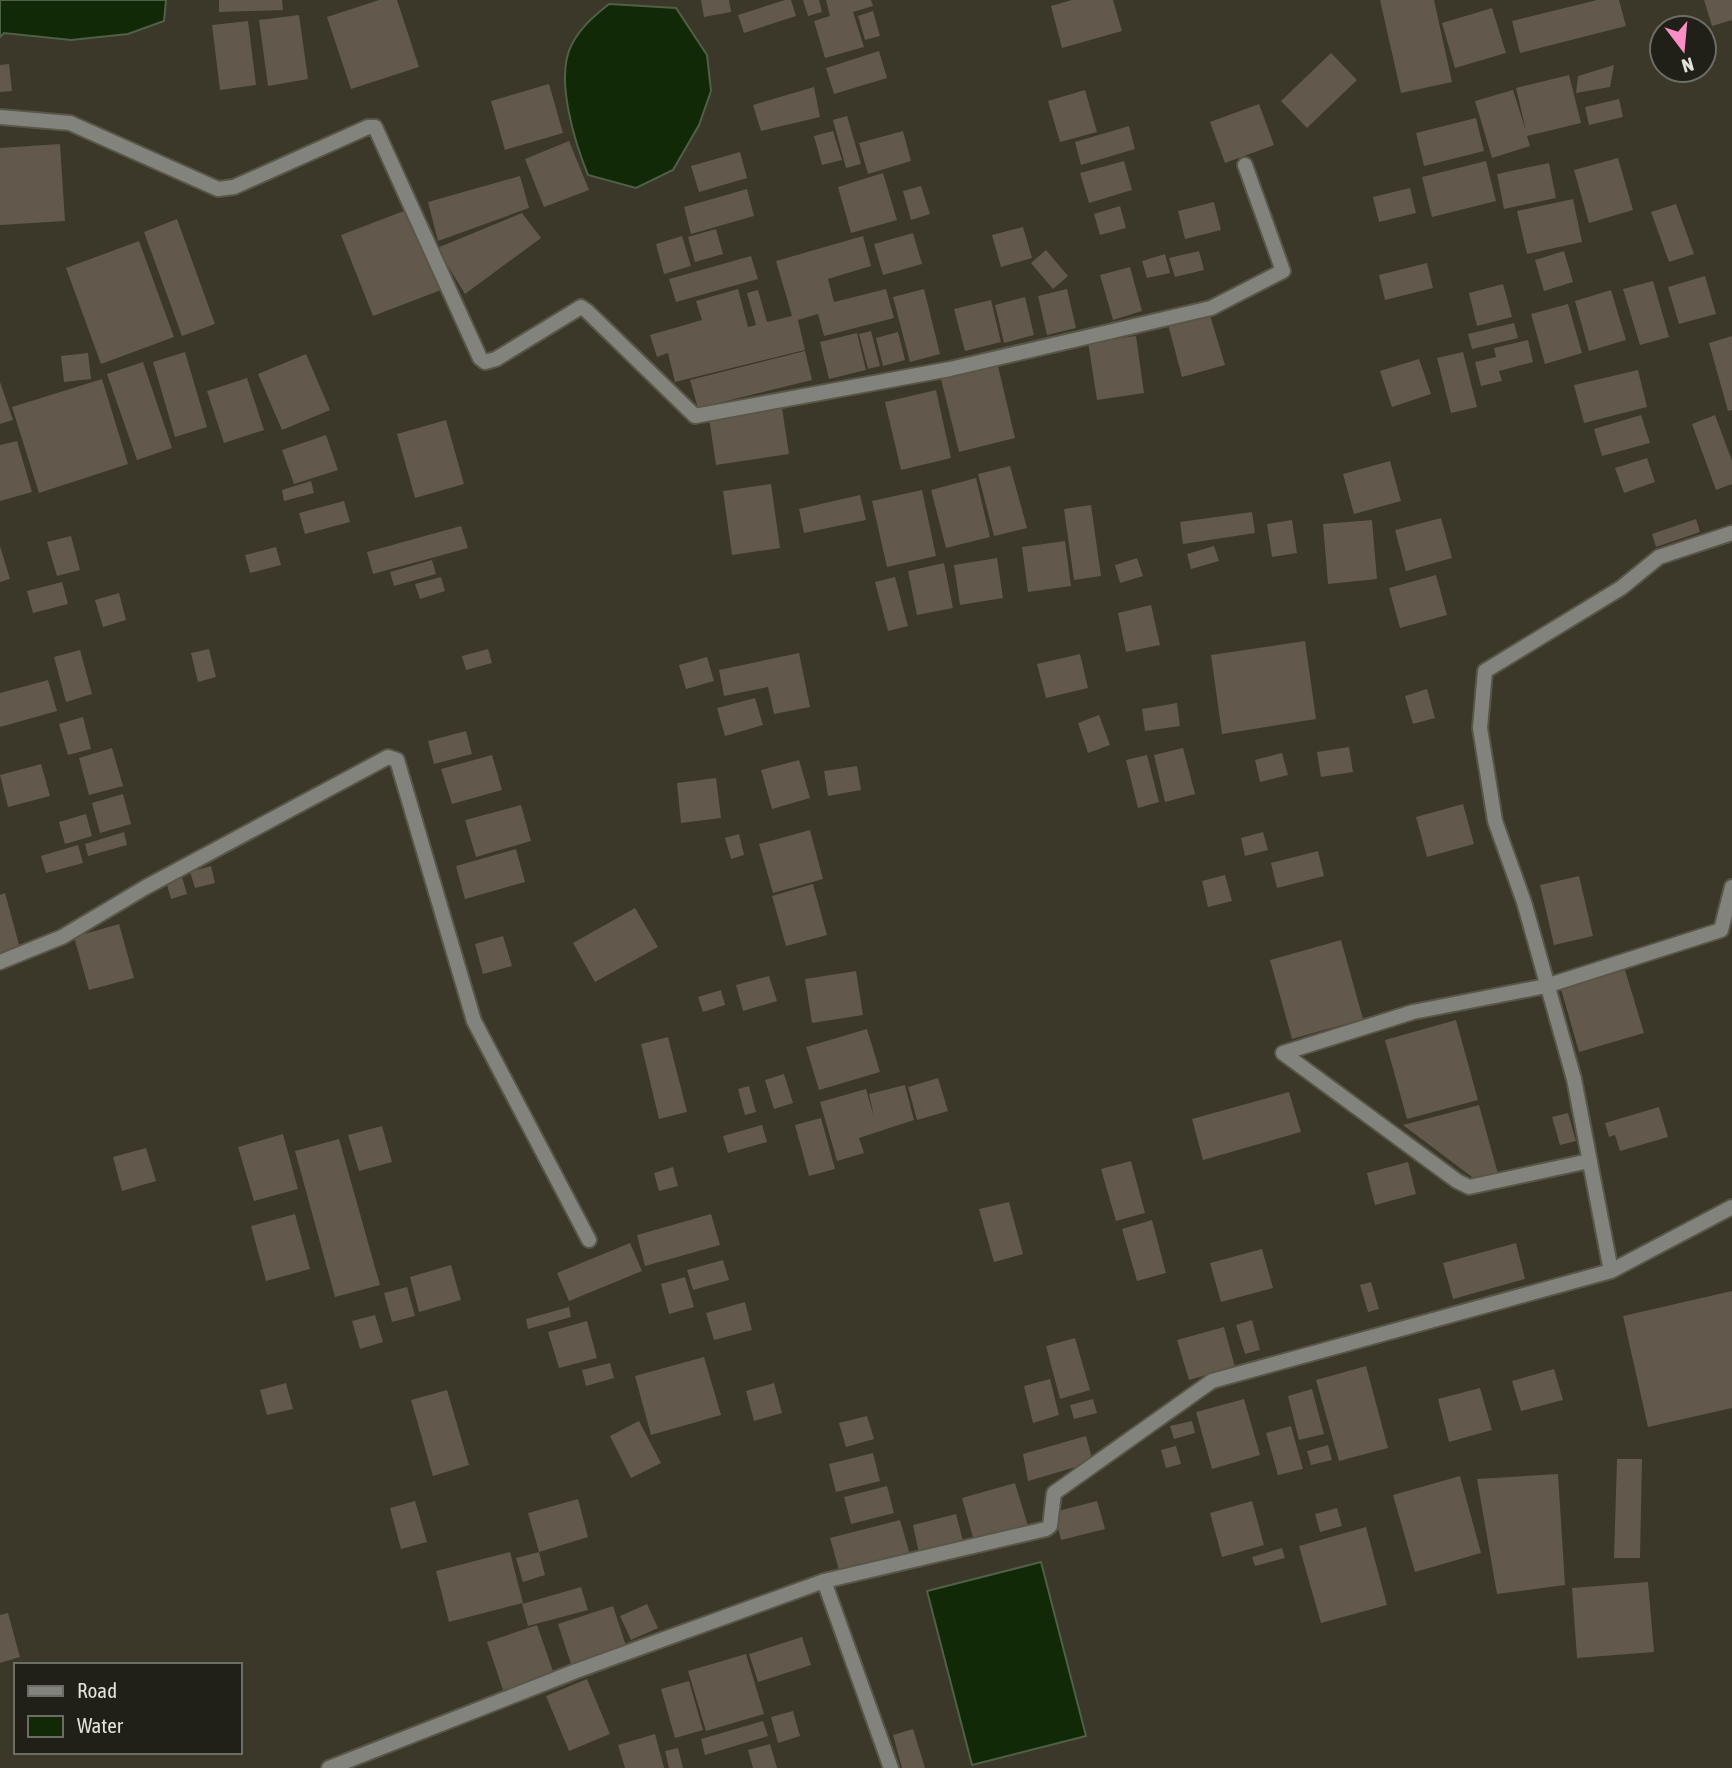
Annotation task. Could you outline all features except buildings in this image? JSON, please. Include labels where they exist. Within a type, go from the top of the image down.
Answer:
[{"type":"street","points":[[0,117],[70,123],[218,189],[234,187],[375,127],[480,358],[485,362],[496,359],[581,307],[695,416],[950,369],[1211,308],[1283,271],[1245,165]]},
{"type":"street","points":[[1611,1270],[1574,1079],[1524,902],[1495,821],[1480,728],[1485,671],[1620,588],[1659,557],[1732,533]]},
{"type":"street","points":[[0,962],[62,937],[146,887],[388,757],[397,760],[474,1021],[589,1240]]},
{"type":"street","points":[[1589,1161],[1469,1187],[1457,1181],[1283,1053],[1413,1012],[1546,986],[1721,930],[1732,887]]},
{"type":"street","points":[[329,1768],[576,1671],[824,1581],[1046,1529],[1050,1526],[1054,1493],[1201,1388],[1222,1377],[1611,1270],[1732,1208]]},
{"type":"street","points":[[824,1581],[891,1768]]},
{"type":"water","points":[[0,0],[166,0],[164,21],[128,34],[71,40],[4,33],[0,37]]},
{"type":"water","points":[[609,4],[676,8],[707,55],[711,91],[699,125],[673,170],[636,188],[588,175],[568,110],[565,74],[572,44],[588,22]]},
{"type":"water","points":[[1041,1562],[1086,1736],[972,1765],[927,1591]]}]
